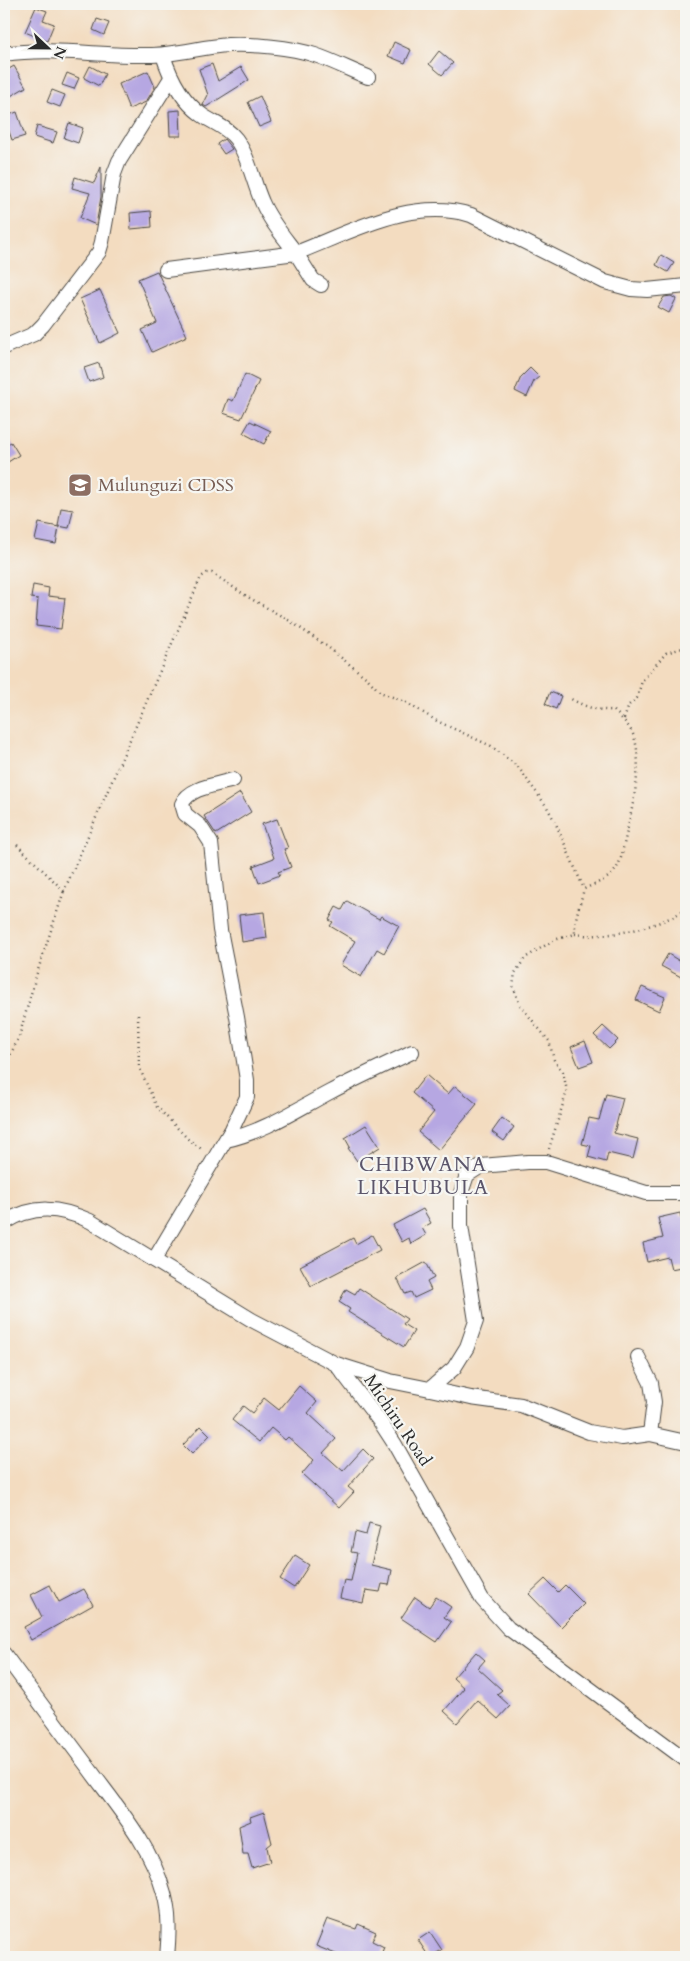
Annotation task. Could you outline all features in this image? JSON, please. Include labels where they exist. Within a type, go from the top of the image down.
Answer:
[{"type":"street","points":[[4,54],[78,52],[148,56],[246,45],[314,55],[368,77]]},
{"type":"street","points":[[163,54],[171,78],[194,109],[229,131],[236,140],[243,151],[268,216],[296,253],[313,280],[320,284]]},
{"type":"street","points":[[4,347],[34,334],[43,325],[99,252],[104,236],[114,174],[119,161],[171,78]]},
{"type":"street","points":[[166,270],[296,253],[406,212],[458,211],[471,214],[605,282],[631,289],[646,290],[686,286]]},
{"type":"street","points":[[154,1260],[226,1140],[243,1110],[247,1097],[247,1080],[237,1016],[220,930],[211,843],[200,826],[185,814],[182,804],[185,797],[192,792],[233,780]]},
{"type":"street","points":[[226,1140],[262,1129],[342,1086],[412,1052]]},
{"type":"street","points":[[430,1389],[454,1368],[467,1346],[476,1321],[461,1226],[461,1193],[467,1175],[481,1166],[546,1162],[646,1192],[686,1193]]},
{"type":"street","name":"Michiru Road","points":[[4,1223],[16,1215],[36,1210],[64,1211],[90,1221],[252,1320],[336,1364],[394,1443],[482,1599],[508,1628],[686,1760]]},
{"type":"street","points":[[638,1357],[650,1383],[654,1402],[650,1434]]},
{"type":"street","points":[[336,1364],[390,1381],[471,1398],[521,1405],[589,1432],[622,1438],[650,1434],[686,1442]]},
{"type":"street","points":[[4,1654],[119,1808],[149,1854],[164,1891],[168,1907],[170,1929],[167,1957]]},
{"type":"path","points":[[4,1068],[19,1037],[36,976],[64,891],[201,577],[207,573],[212,573],[248,597],[290,621],[368,679],[380,692],[405,702],[437,721],[491,746],[518,767],[547,807],[584,889],[580,908],[574,922],[575,934]]},
{"type":"path","points":[[624,719],[630,705],[637,698],[642,682],[666,653],[686,647]]},
{"type":"path","points":[[571,699],[587,708],[598,711],[613,710],[624,719],[635,740],[638,769],[619,865],[614,874],[584,889]]},
{"type":"path","points":[[17,845],[64,891]]},
{"type":"path","points":[[546,1162],[568,1091],[563,1072],[554,1060],[549,1041],[520,1005],[513,986],[515,973],[525,958],[554,940],[575,934],[598,936],[630,930],[678,915],[686,908]]},
{"type":"path","points":[[138,1015],[139,1067],[157,1107],[188,1140],[215,1158]]},
{"type":"building","points":[[36,7],[47,11],[43,20],[54,24],[47,41],[25,32]]},
{"type":"building","points":[[97,19],[109,23],[104,35],[93,30]]},
{"type":"building","points":[[394,42],[411,50],[405,63],[388,56]]},
{"type":"building","points":[[439,51],[453,63],[442,75],[429,64]]},
{"type":"building","points":[[212,64],[218,81],[241,67],[249,80],[206,107],[203,105],[208,95],[199,69]]},
{"type":"building","points":[[14,66],[26,87],[9,97],[4,88],[4,72]]},
{"type":"building","points":[[90,66],[105,74],[99,86],[84,78]]},
{"type":"building","points":[[148,71],[155,87],[146,102],[129,109],[119,84]]},
{"type":"building","points":[[67,73],[79,78],[74,89],[62,85]]},
{"type":"building","points":[[52,90],[65,95],[60,107],[47,102]]},
{"type":"building","points":[[260,96],[271,122],[259,127],[248,102]]},
{"type":"building","points":[[180,110],[181,136],[170,136],[169,111]]},
{"type":"building","points":[[17,112],[25,136],[12,140],[4,117]]},
{"type":"building","points":[[69,123],[83,128],[78,143],[64,138]]},
{"type":"building","points":[[37,126],[57,132],[53,143],[34,137]]},
{"type":"building","points":[[224,139],[232,149],[224,154],[217,144]]},
{"type":"building","points":[[101,167],[101,197],[96,225],[80,218],[90,193],[72,188],[75,177],[94,183]]},
{"type":"building","points":[[151,211],[152,227],[131,229],[130,213]]},
{"type":"building","points":[[661,255],[674,263],[668,272],[656,265]]},
{"type":"building","points":[[157,271],[187,336],[152,352],[142,330],[157,323],[138,279]]},
{"type":"building","points":[[100,290],[120,333],[100,343],[80,299]]},
{"type":"building","points":[[671,296],[676,299],[669,313],[658,307],[664,297]]},
{"type":"building","points":[[99,363],[103,377],[89,382],[84,368]]},
{"type":"building","points":[[530,368],[539,377],[534,381],[527,397],[515,391],[521,377]]},
{"type":"building","points":[[245,374],[259,381],[241,419],[223,413],[228,399],[233,401]]},
{"type":"building","points":[[250,421],[271,431],[264,444],[243,433]]},
{"type":"building","points":[[11,442],[19,455],[8,462],[4,453],[4,446]]},
{"type":"building","points":[[61,508],[73,510],[69,528],[58,526]]},
{"type":"building","points":[[39,523],[59,527],[56,544],[35,540]]},
{"type":"building","points":[[33,585],[49,588],[48,596],[65,598],[61,629],[36,626],[38,599],[31,598]]},
{"type":"building","points":[[550,692],[561,696],[556,709],[545,704]]},
{"type":"building","points":[[240,793],[251,812],[216,834],[204,816]]},
{"type":"building","points":[[277,819],[288,848],[284,849],[291,867],[278,872],[280,875],[259,883],[253,866],[274,858],[262,824]]},
{"type":"building","points":[[347,901],[379,919],[381,916],[399,926],[384,953],[377,949],[361,977],[341,965],[355,941],[330,926],[333,922],[329,920],[336,907],[342,910]]},
{"type":"building","points":[[264,912],[267,938],[242,942],[239,915]]},
{"type":"building","points":[[668,954],[686,965],[681,977],[661,966]]},
{"type":"building","points":[[642,987],[665,997],[659,1011],[636,1000]]},
{"type":"building","points":[[603,1026],[618,1040],[609,1049],[594,1035]]},
{"type":"building","points":[[585,1041],[593,1062],[579,1067],[571,1047]]},
{"type":"building","points":[[426,1075],[448,1094],[455,1086],[477,1104],[439,1150],[418,1132],[434,1112],[412,1093]]},
{"type":"building","points":[[606,1094],[623,1098],[614,1133],[638,1139],[633,1159],[608,1153],[606,1162],[588,1157],[591,1146],[582,1144],[589,1118],[599,1120]]},
{"type":"building","points":[[502,1118],[514,1127],[504,1141],[492,1132]]},
{"type":"building","points":[[366,1125],[380,1147],[357,1161],[348,1148],[350,1147],[345,1138]]},
{"type":"building","points":[[423,1209],[431,1223],[422,1228],[426,1235],[411,1244],[409,1238],[402,1242],[393,1225]]},
{"type":"building","points":[[680,1213],[681,1217],[686,1215],[686,1266],[671,1269],[668,1257],[647,1262],[643,1243],[663,1238],[658,1218]]},
{"type":"building","points":[[372,1235],[380,1250],[311,1286],[300,1266],[353,1238],[356,1244]]},
{"type":"building","points":[[426,1262],[434,1278],[427,1282],[431,1290],[414,1298],[411,1292],[405,1294],[397,1278]]},
{"type":"building","points":[[359,1288],[407,1319],[403,1324],[414,1331],[404,1347],[348,1312],[350,1309],[339,1302],[346,1289],[355,1294]]},
{"type":"building","points":[[299,1386],[317,1402],[308,1413],[336,1439],[323,1453],[343,1471],[363,1449],[373,1459],[348,1487],[354,1492],[339,1508],[302,1474],[314,1460],[288,1437],[285,1440],[271,1428],[259,1442],[232,1420],[243,1406],[252,1413],[264,1398],[279,1410]]},
{"type":"building","points":[[201,1426],[210,1435],[192,1454],[183,1445]]},
{"type":"building","points":[[369,1523],[380,1526],[371,1565],[392,1570],[389,1585],[382,1584],[380,1592],[366,1590],[363,1603],[340,1598],[344,1580],[351,1581],[357,1553],[351,1552],[355,1532],[366,1535]]},
{"type":"building","points":[[295,1556],[309,1565],[294,1588],[280,1579]]},
{"type":"building","points":[[545,1579],[558,1592],[565,1585],[584,1604],[561,1627],[529,1594]]},
{"type":"building","points":[[50,1585],[59,1602],[84,1589],[93,1605],[31,1640],[24,1627],[42,1617],[31,1595]]},
{"type":"building","points":[[415,1597],[429,1607],[436,1597],[451,1607],[444,1617],[451,1622],[437,1642],[401,1618]]},
{"type":"building","points":[[476,1652],[485,1660],[478,1668],[502,1690],[497,1694],[510,1706],[498,1719],[477,1700],[457,1723],[444,1711],[464,1688],[453,1678]]},
{"type":"building","points":[[264,1812],[272,1843],[267,1847],[270,1862],[252,1868],[248,1854],[243,1854],[239,1826],[251,1821],[250,1817]]},
{"type":"building","points":[[327,1919],[356,1929],[358,1924],[376,1932],[372,1941],[384,1947],[380,1957],[343,1957],[316,1946]]},
{"type":"building","points":[[430,1932],[442,1950],[429,1957],[418,1940]]},
{"type":"place","name":"Mulunguzi CDSS","points":[[80,485]]},
{"type":"district","name":"CHIBWANA LIKHUBULA","points":[[423,1176]]}]
